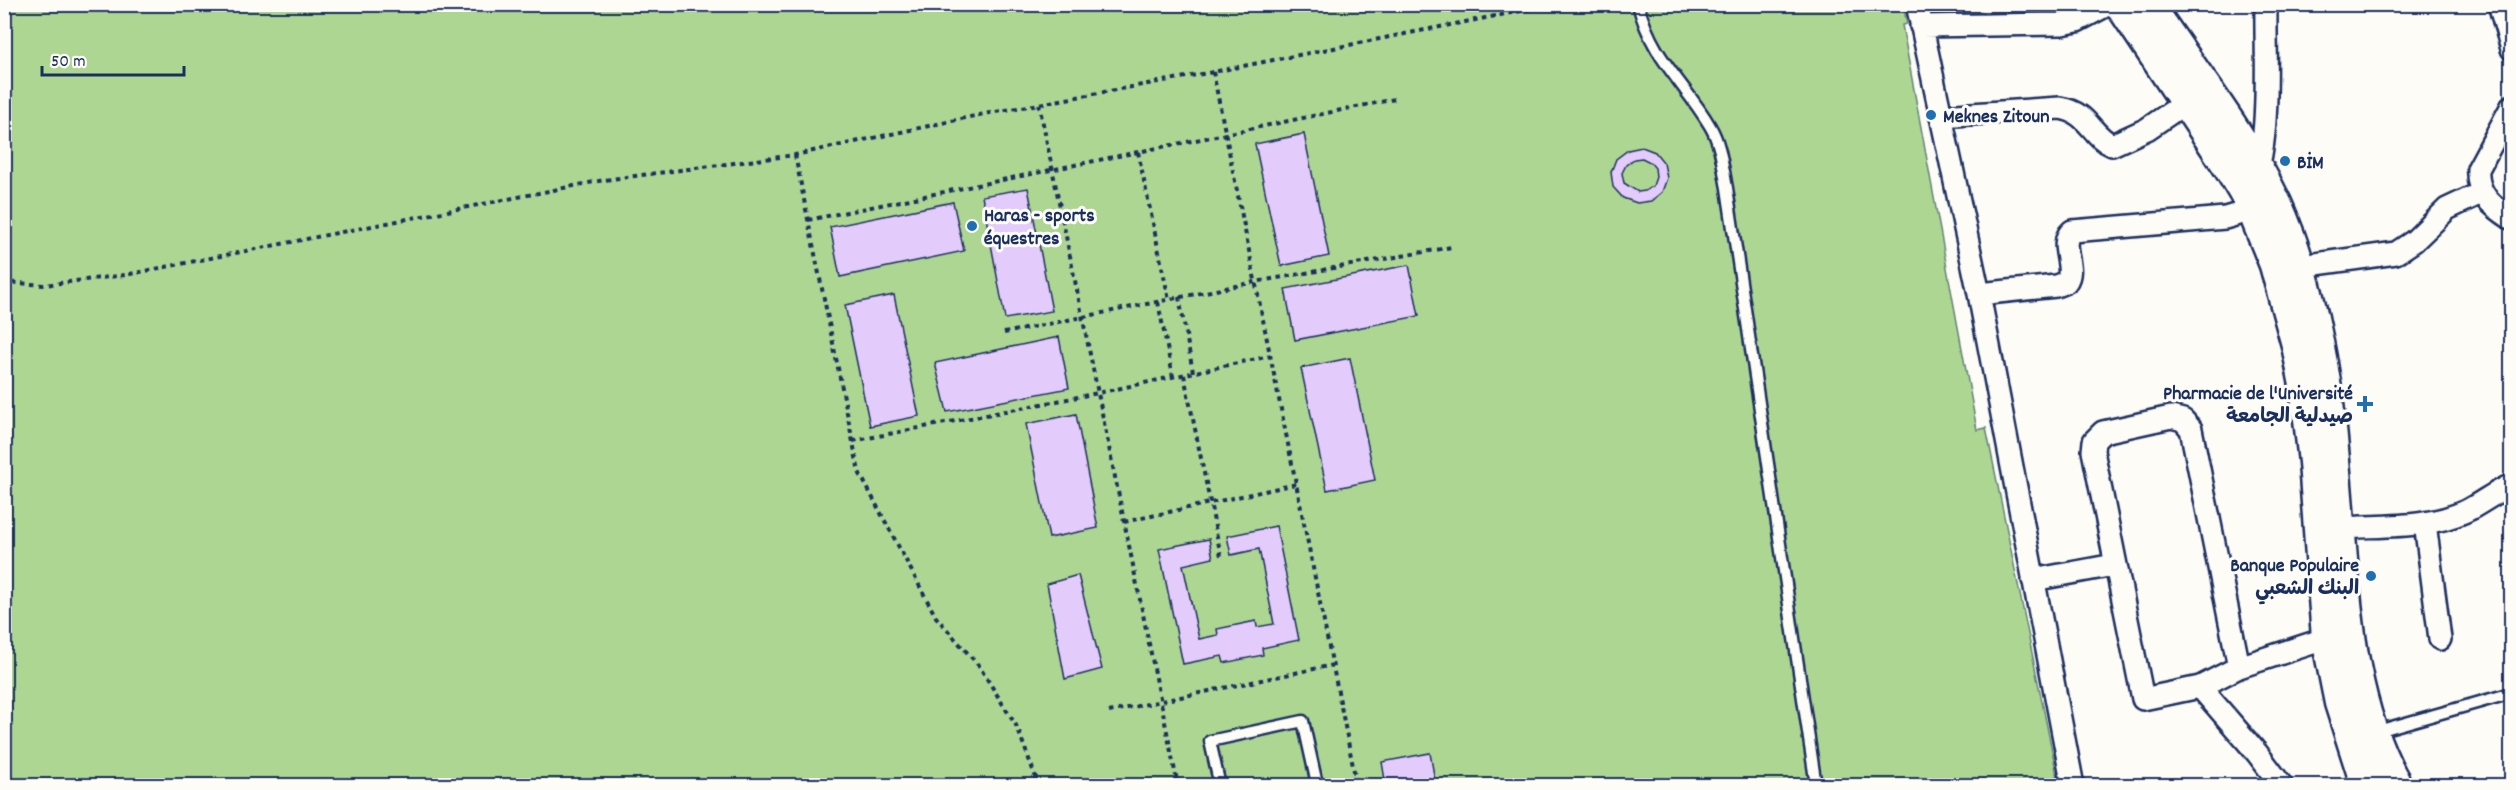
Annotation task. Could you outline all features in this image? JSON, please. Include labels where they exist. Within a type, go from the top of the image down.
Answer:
[{"type":"main road","points":[[2119,4],[2248,201],[2274,265],[2296,345],[2304,385],[2338,635],[2363,696],[2374,732],[2373,779]]},
{"type":"main road","points":[[2150,4],[2259,170],[2277,203],[2301,266],[2325,375],[2341,528],[2339,703],[2373,779]]},
{"type":"street","points":[[1917,4],[1979,294],[2073,786]]},
{"type":"street","points":[[1921,26],[2062,24],[2077,21],[2109,4]]},
{"type":"street","points":[[1979,294],[2056,286],[2066,282],[2069,274],[2066,240],[2072,231],[2234,216],[2242,213],[2259,170],[2264,133],[2266,4]]},
{"type":"street","points":[[2499,4],[2511,49]]},
{"type":"street","points":[[1941,116],[2060,108],[2072,110],[2082,116],[2101,137],[2112,145],[2147,129],[2185,103]]},
{"type":"street","points":[[2511,106],[2506,126],[2478,169],[2477,180],[2481,193],[2511,219]]},
{"type":"street","points":[[2301,266],[2396,253],[2414,242],[2447,209],[2481,193]]},
{"type":"street","points":[[2239,667],[2191,429],[2183,420],[2170,417],[2103,432],[2094,441],[2092,451],[2143,699],[2199,687],[2239,667],[2338,635]]},
{"type":"street","points":[[2341,528],[2425,523],[2466,511],[2496,492],[2511,486]]},
{"type":"street","points":[[2425,523],[2440,639]]},
{"type":"street","points":[[2033,580],[2114,565]]},
{"type":"street","points":[[2199,687],[2257,753],[2282,786]]},
{"type":"lane","points":[[1638,4],[1654,47],[1710,125],[1719,150],[1727,188],[1816,786]]},
{"type":"lane","points":[[2374,732],[2511,693]]},
{"type":"lane","points":[[1220,786],[1210,741],[1303,721],[1317,784],[1308,786]]},
{"type":"path","points":[[4,282],[44,285],[125,275],[396,219],[604,180],[795,154],[1039,104],[1556,4]]},
{"type":"path","points":[[1213,72],[1357,786]]},
{"type":"path","points":[[808,220],[1395,99]]},
{"type":"path","points":[[1039,104],[1178,786]]},
{"type":"path","points":[[1138,152],[1168,300]]},
{"type":"path","points":[[795,154],[860,472],[921,592],[936,616],[979,666],[1017,727],[1039,786]]},
{"type":"path","points":[[1004,333],[1256,282],[1452,247]]},
{"type":"path","points":[[1179,297],[1193,372]]},
{"type":"path","points":[[1158,302],[1173,377]]},
{"type":"path","points":[[853,441],[1098,393],[1270,356]]},
{"type":"path","points":[[1184,375],[1221,556]]},
{"type":"path","points":[[1124,522],[1296,484]]},
{"type":"path","points":[[1109,712],[1333,665]]},
{"type":"green space","name":"Haras - sports équestres","points":[[5,4],[1903,5],[1907,24],[1902,25],[1977,430],[1986,428],[2059,785],[5,786]]},
{"type":"building","points":[[1304,134],[1329,256],[1281,266],[1255,144]]},
{"type":"building","points":[[1642,147],[1655,152],[1664,163],[1667,178],[1662,192],[1651,201],[1637,203],[1623,198],[1613,187],[1611,172],[1616,159],[1628,150]],"holes":[[[1642,158],[1655,168],[1656,177],[1653,186],[1638,192],[1624,183],[1622,173],[1626,165],[1634,159]]]},
{"type":"building","points":[[1028,188],[1052,311],[1005,319],[982,196]]},
{"type":"building","points":[[953,202],[964,251],[840,277],[830,227]]},
{"type":"building","points":[[1409,265],[1419,316],[1295,340],[1285,289]]},
{"type":"building","points":[[894,295],[919,416],[870,426],[845,305]]},
{"type":"building","points":[[1059,337],[1069,388],[947,412],[935,363]]},
{"type":"building","points":[[1350,358],[1375,480],[1327,490],[1301,368]]},
{"type":"building","points":[[1076,414],[1098,528],[1049,538],[1026,424]]},
{"type":"building","points":[[1276,526],[1299,640],[1262,648],[1263,655],[1224,663],[1222,656],[1183,664],[1159,549],[1209,539],[1213,558],[1183,565],[1199,639],[1218,635],[1217,629],[1256,621],[1257,627],[1274,624],[1259,549],[1231,555],[1227,536]]},
{"type":"building","points":[[1078,575],[1102,669],[1065,679],[1047,584]]},
{"type":"building","points":[[1430,753],[1436,786],[1386,786],[1382,762]]},
{"type":"place","name":"Meknes Zitoun","points":[[1931,115]]},
{"type":"place","name":"BİM","points":[[2285,161]]},
{"type":"place","name":"Haras - sports équestres","points":[[972,226]]},
{"type":"place","name":"Pharmacie de l'Université صيدلية الجامعة","points":[[2365,404]]},
{"type":"place","name":"Banque Populaire البنك الشعبي","points":[[2371,576]]}]
